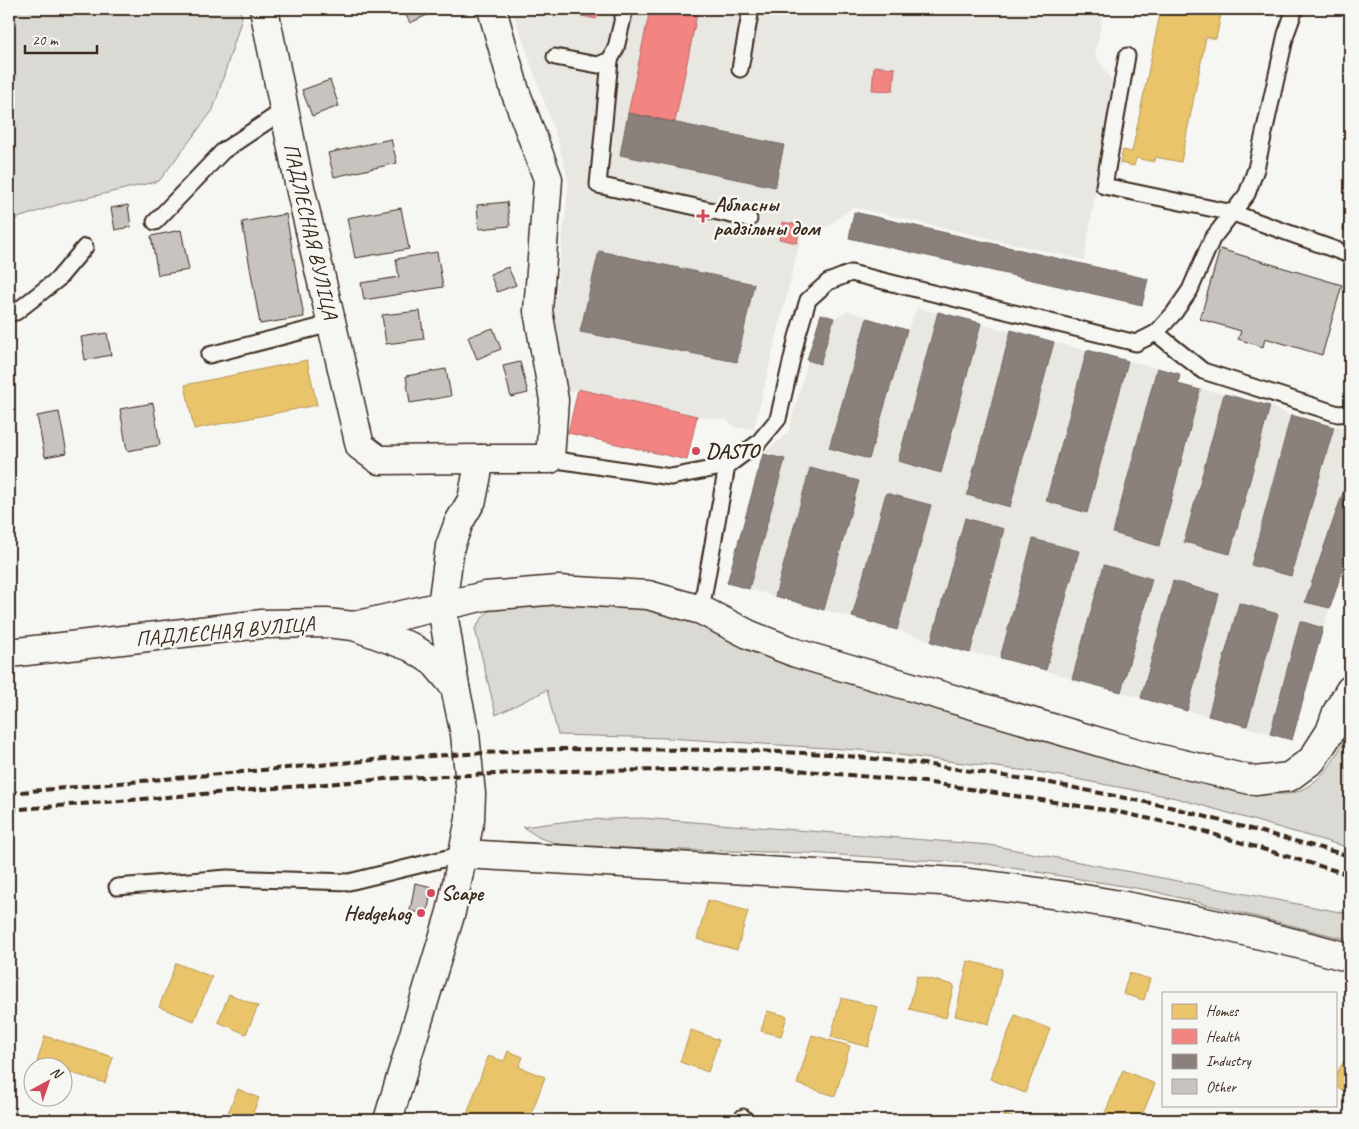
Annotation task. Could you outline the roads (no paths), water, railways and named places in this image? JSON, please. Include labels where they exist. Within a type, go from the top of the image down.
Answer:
[{"type":"street","name":"ПАДЛЕСНАЯ ВУЛІЦА","points":[[264,9],[284,110],[360,446],[379,460],[550,458]]},
{"type":"street","points":[[492,9],[515,91],[548,179],[538,311],[554,400],[550,458]]},
{"type":"street","points":[[455,687],[442,606],[450,546],[459,522],[472,500],[480,459]]},
{"type":"street","points":[[354,626],[485,596],[558,590],[648,594],[701,610],[750,634],[796,653],[1144,755],[1256,782],[1289,777],[1312,760],[1330,732],[1350,690]]},
{"type":"street","name":"ПАДЛЕСНАЯ ВУЛІЦА","points":[[9,652],[262,624],[326,623],[354,626],[411,647],[434,662],[455,687],[466,734],[471,794],[470,819],[451,912],[388,1120]]},
{"type":"street","points":[[464,854],[959,882],[1009,887],[1074,896],[1174,915],[1317,948],[1350,958]]},
{"type":"lane","points":[[625,9],[616,48],[610,60],[598,185],[749,219]]},
{"type":"lane","points":[[740,69],[751,9]]},
{"type":"lane","points":[[550,458],[671,477],[727,466],[758,443],[778,419],[808,300],[828,282],[851,273],[1136,343],[1156,333],[1190,290],[1212,239],[1247,194],[1256,168],[1286,34],[1296,9]]},
{"type":"lane","points":[[1127,56],[1104,186],[1233,213],[1350,255]]},
{"type":"lane","points":[[555,57],[598,65],[610,60]]},
{"type":"lane","points":[[156,222],[223,151],[284,110]]},
{"type":"lane","points":[[9,313],[16,312],[58,279],[85,247]]},
{"type":"lane","points":[[209,355],[332,324]]},
{"type":"lane","points":[[1156,333],[1203,371],[1338,414],[1350,413]]},
{"type":"lane","points":[[701,610],[727,466]]},
{"type":"lane","points":[[117,887],[227,878],[348,882],[464,854]]},
{"type":"railway","points":[[9,793],[396,758],[556,749],[729,750],[829,754],[923,764],[1045,782],[1170,807],[1350,856]]},
{"type":"railway","points":[[9,810],[398,778],[565,771],[785,769],[925,782],[1118,812],[1192,828],[1350,875]]},
{"type":"place","name":"Абласны радзільны дом","points":[[703,216]]},
{"type":"place","name":"DASTO","points":[[696,451]]},
{"type":"place","name":"Scape","points":[[431,893]]},
{"type":"place","name":"Hedgehog","points":[[421,913]]}]
